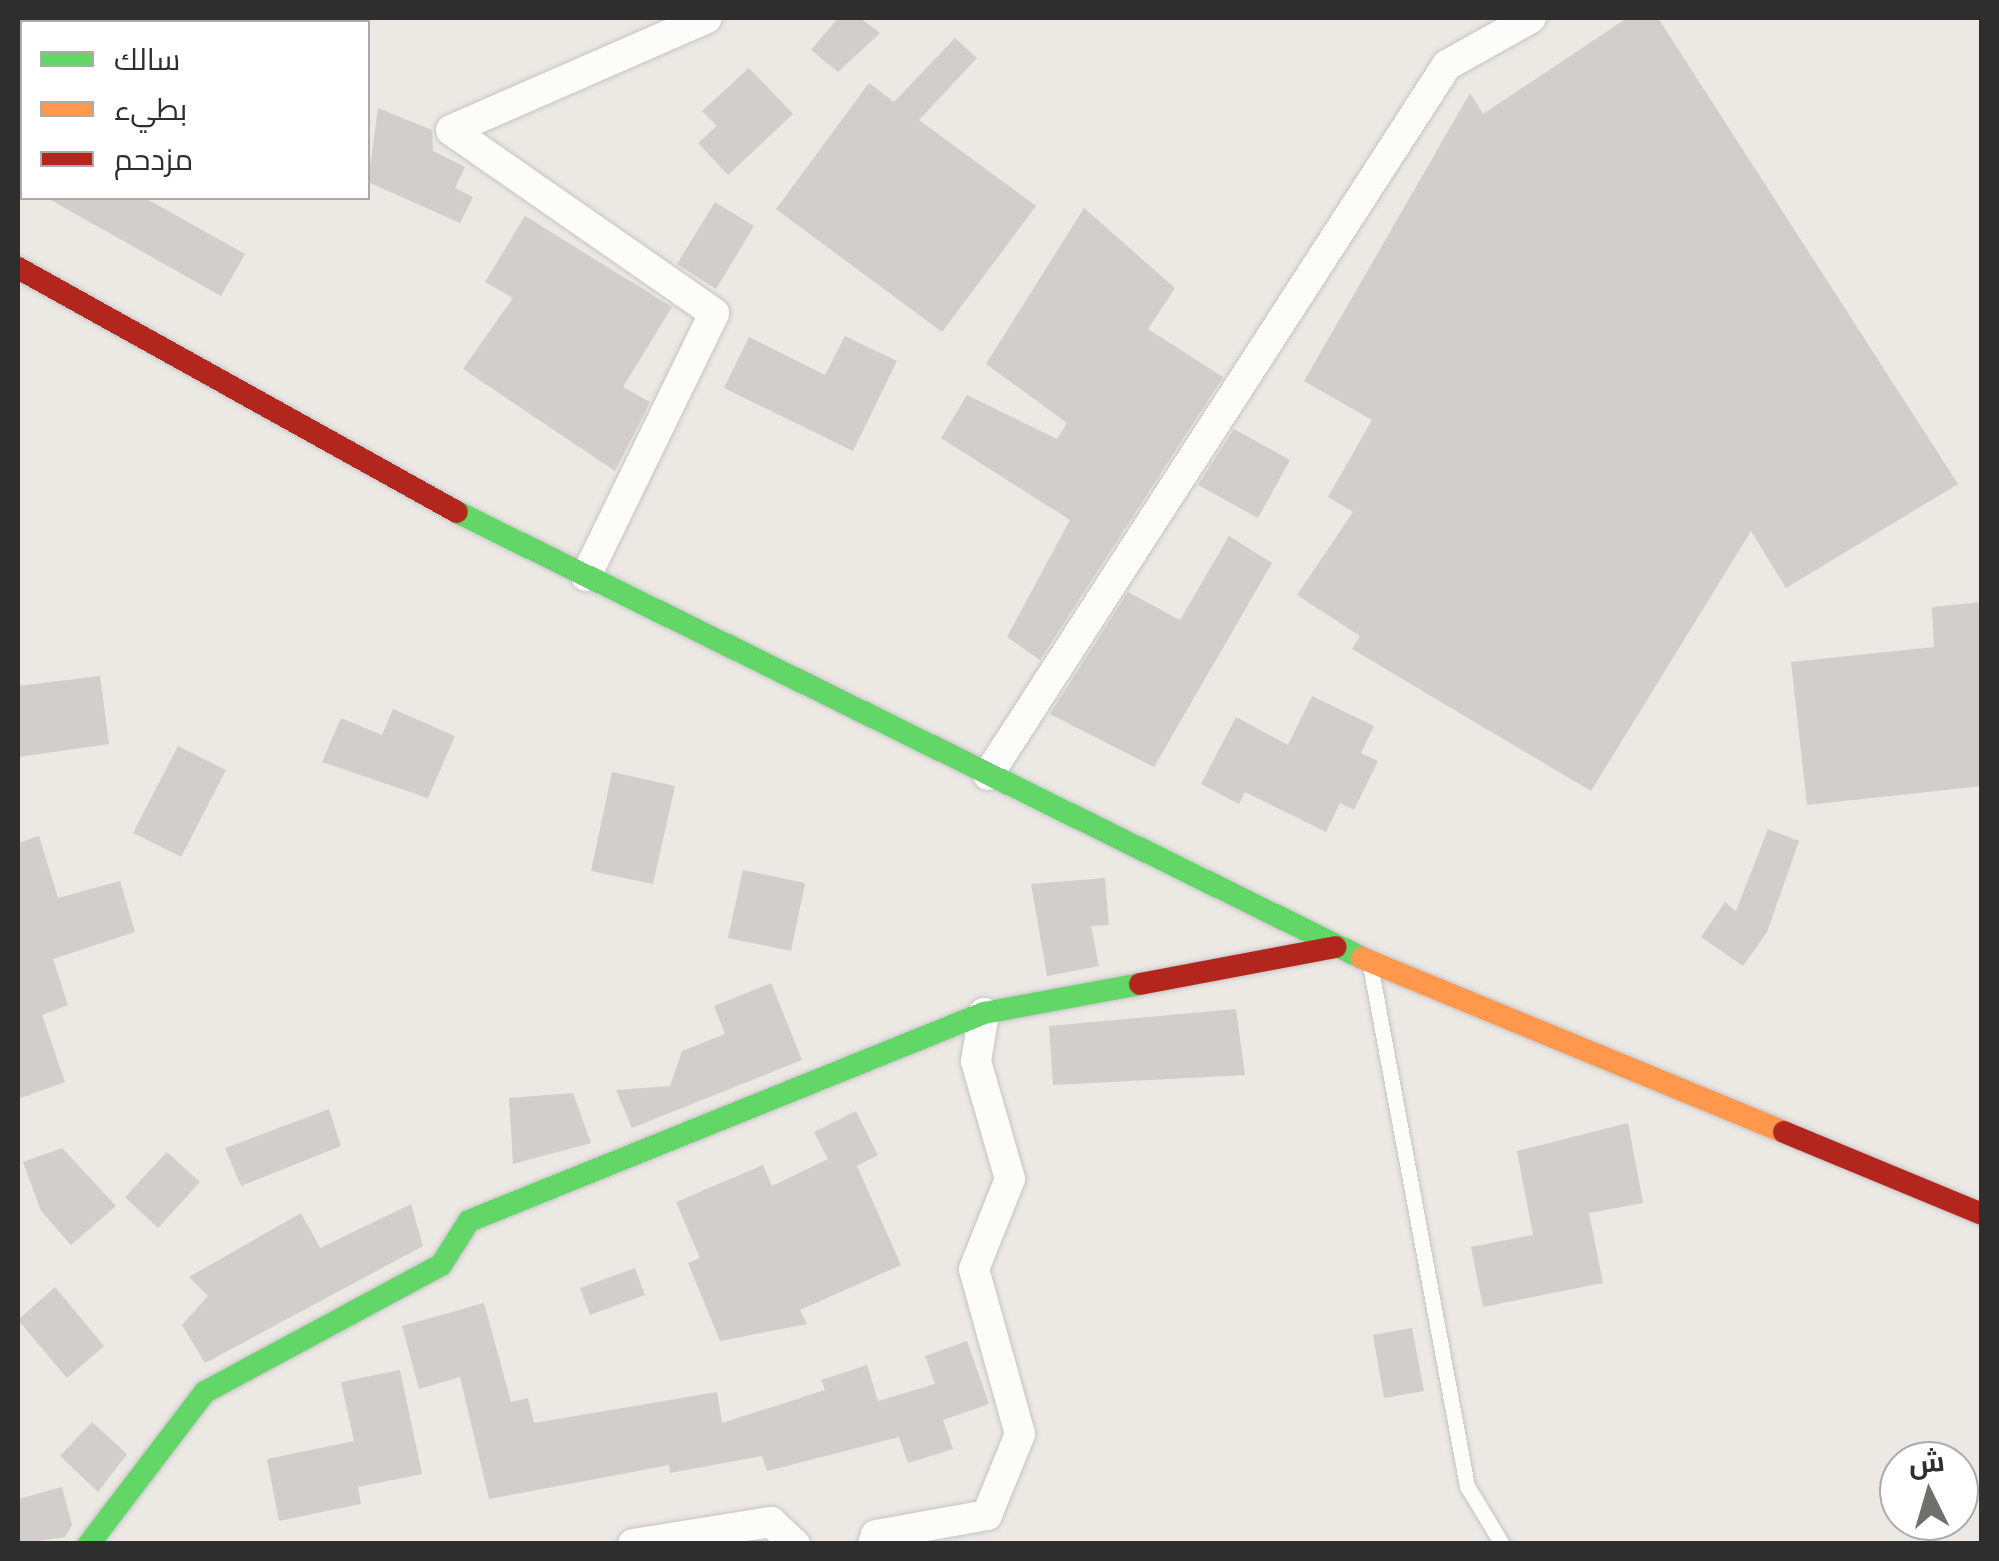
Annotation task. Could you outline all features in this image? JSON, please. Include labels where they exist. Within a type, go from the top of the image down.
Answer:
[{"type":"main road","points":[[18,268],[358,464],[1336,947],[1982,1214]]},
{"type":"main road","points":[[89,1544],[205,1392],[441,1265],[469,1222],[984,1012],[1336,947]]},
{"type":"street","points":[[586,576],[714,312],[451,130],[707,18]]},
{"type":"street","points":[[988,775],[1447,65],[1532,18]]},
{"type":"street","points":[[873,1544],[876,1535],[987,1514],[1020,1434],[974,1269],[1010,1178],[976,1061],[984,1012]]},
{"type":"street","points":[[632,1544],[771,1522],[795,1544]]},
{"type":"lane","points":[[1370,961],[1467,1486],[1502,1544]]},
{"type":"building","points":[[838,18],[860,18],[880,33],[838,72],[811,50]]},
{"type":"building","points":[[1627,18],[1658,18],[1958,484],[1786,588],[1751,531],[1591,791],[1352,649],[1360,636],[1297,595],[1353,512],[1328,497],[1372,420],[1304,381],[1470,93],[1483,114]]},
{"type":"building","points":[[955,38],[977,58],[919,120],[1036,206],[942,332],[776,209],[869,83],[894,102]]},
{"type":"building","points":[[749,68],[793,114],[728,175],[698,143],[717,126],[702,111]]},
{"type":"building","points":[[378,108],[432,130],[433,151],[465,167],[455,188],[473,197],[460,223],[370,183]]},
{"type":"building","points":[[51,200],[149,200],[245,254],[221,296]]},
{"type":"building","points":[[715,202],[754,226],[716,289],[677,264]]},
{"type":"building","points":[[1084,208],[1175,288],[1148,329],[1223,377],[1040,660],[1007,637],[1070,520],[941,438],[967,395],[1057,439],[1067,423],[986,364]]},
{"type":"building","points":[[525,216],[672,307],[623,387],[650,402],[615,471],[463,369],[513,298],[485,282]]},
{"type":"building","points":[[845,336],[897,361],[853,451],[724,388],[749,337],[825,375]]},
{"type":"building","points":[[1234,429],[1290,460],[1258,518],[1198,485]]},
{"type":"building","points":[[1229,536],[1272,563],[1154,767],[1050,714],[1128,592],[1180,620]]},
{"type":"building","points":[[1982,602],[1982,786],[1807,805],[1791,662],[1934,647],[1932,607]]},
{"type":"building","points":[[100,676],[109,744],[18,757],[18,686]]},
{"type":"building","points":[[1312,696],[1374,726],[1361,753],[1378,761],[1354,810],[1340,803],[1326,832],[1245,792],[1239,804],[1201,784],[1236,717],[1288,745]]},
{"type":"building","points":[[393,709],[455,736],[428,798],[322,762],[341,718],[382,735]]},
{"type":"building","points":[[178,746],[226,770],[181,857],[133,833]]},
{"type":"building","points":[[612,772],[675,786],[653,884],[591,871]]},
{"type":"building","points":[[1768,829],[1799,841],[1767,932],[1743,966],[1701,937],[1725,902],[1736,911]]},
{"type":"building","points":[[39,836],[58,898],[120,881],[135,932],[53,959],[68,1005],[42,1015],[65,1082],[18,1099],[18,843]]},
{"type":"building","points":[[743,870],[805,883],[791,951],[728,938]]},
{"type":"building","points":[[1105,878],[1109,925],[1091,926],[1099,966],[1047,976],[1031,884]]},
{"type":"building","points":[[771,983],[802,1060],[632,1128],[616,1090],[670,1086],[682,1051],[725,1034],[714,1006]]},
{"type":"building","points":[[1236,1009],[1245,1075],[1053,1085],[1049,1026]]},
{"type":"building","points":[[573,1093],[591,1143],[513,1164],[509,1098]]},
{"type":"building","points":[[329,1109],[341,1146],[241,1186],[225,1148]]},
{"type":"building","points":[[856,1111],[878,1155],[857,1166],[901,1265],[800,1310],[807,1324],[720,1341],[688,1263],[700,1258],[676,1202],[763,1165],[772,1186],[828,1159],[814,1132]]},
{"type":"building","points":[[1628,1123],[1643,1203],[1589,1213],[1603,1283],[1483,1307],[1471,1247],[1533,1235],[1517,1151]]},
{"type":"building","points":[[62,1148],[116,1206],[71,1245],[41,1211],[23,1162]]},
{"type":"building","points":[[167,1152],[200,1182],[158,1228],[125,1197]]},
{"type":"building","points":[[411,1204],[423,1246],[205,1363],[182,1325],[208,1296],[189,1277],[301,1213],[320,1248]]},
{"type":"building","points":[[635,1268],[645,1295],[590,1315],[580,1288]]},
{"type":"building","points":[[55,1287],[104,1346],[67,1378],[18,1320]]},
{"type":"building","points":[[484,1303],[511,1402],[528,1398],[534,1423],[717,1392],[722,1423],[825,1390],[821,1380],[867,1365],[878,1401],[935,1384],[925,1356],[967,1341],[989,1404],[943,1420],[953,1449],[908,1463],[899,1437],[767,1471],[762,1456],[670,1473],[669,1465],[489,1499],[460,1377],[419,1389],[402,1326]]},
{"type":"building","points":[[1412,1328],[1424,1391],[1384,1398],[1373,1335]]},
{"type":"building","points":[[400,1370],[422,1474],[358,1487],[361,1504],[279,1521],[267,1459],[354,1441],[341,1382]]},
{"type":"building","points":[[92,1422],[127,1454],[98,1492],[60,1456]]},
{"type":"building","points":[[62,1487],[72,1525],[65,1537],[18,1544],[18,1499]]},
{"type":"traffic: fast","points":[[457,512],[1362,958]]},
{"type":"traffic: fast","points":[[89,1544],[205,1392],[441,1265],[469,1221],[984,1013],[1140,984]]},
{"type":"traffic: slow","points":[[1362,958],[1784,1132]]},
{"type":"traffic: jam","points":[[18,268],[457,512]]},
{"type":"traffic: jam","points":[[1140,984],[1336,947]]},
{"type":"traffic: jam","points":[[1784,1132],[1982,1214]]}]
